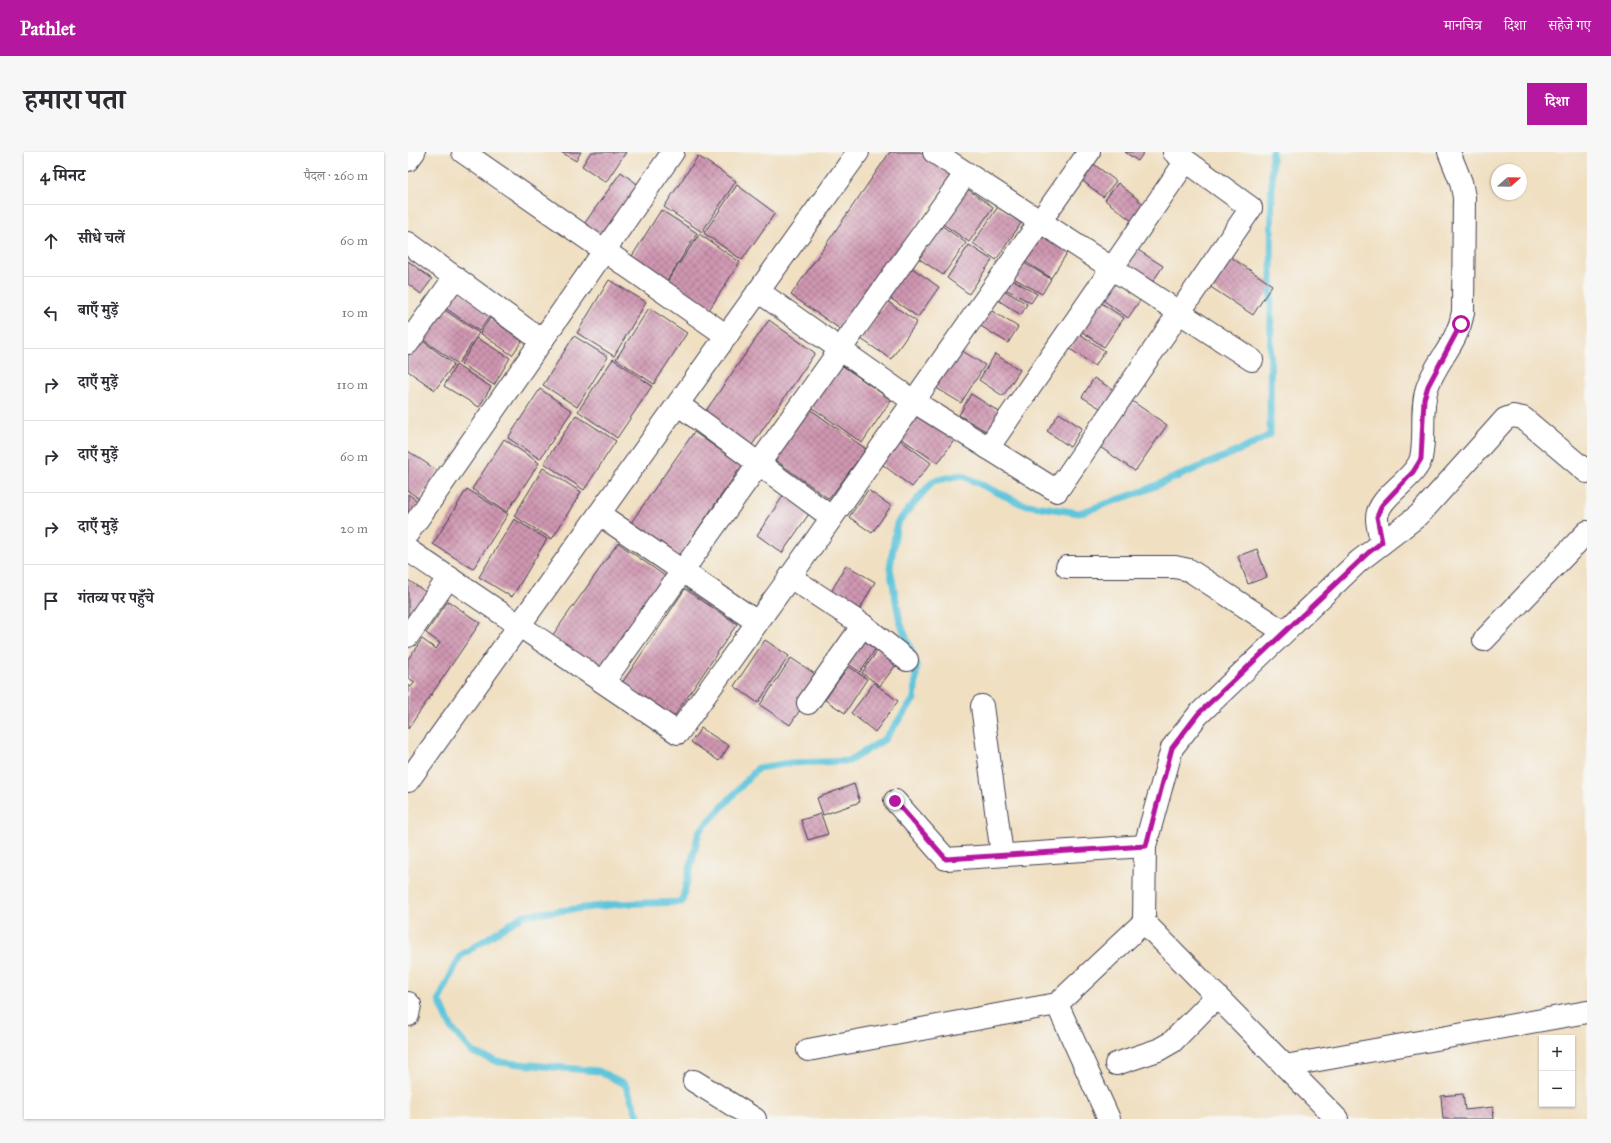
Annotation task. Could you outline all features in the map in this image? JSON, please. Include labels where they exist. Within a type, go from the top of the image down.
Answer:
[{"type":"street","points":[[408,160],[414,152]]},
{"type":"street","points":[[463,152],[727,336]]},
{"type":"street","points":[[408,781],[679,405],[758,291],[858,152]]},
{"type":"street","points":[[934,152],[1252,360]]},
{"type":"street","points":[[408,550],[604,681],[678,733],[790,577],[1089,152]]},
{"type":"street","points":[[1382,542],[1377,517],[1382,505],[1413,472],[1421,459],[1424,399],[1428,386],[1461,324],[1463,312],[1464,197],[1461,182],[1449,152]]},
{"type":"street","points":[[408,533],[605,252],[667,154]]},
{"type":"street","points":[[758,291],[913,401],[1057,492],[1251,208],[1180,157],[1112,269],[988,448]]},
{"type":"street","points":[[604,681],[966,173]]},
{"type":"street","points":[[408,243],[542,341]]},
{"type":"street","points":[[408,343],[455,277]]},
{"type":"street","points":[[679,405],[831,518]]},
{"type":"street","points":[[808,1050],[1057,1004],[1144,922],[1146,846],[1172,748],[1198,714],[1368,553],[1419,515],[1505,419],[1513,416],[1523,418],[1587,472]]},
{"type":"street","points":[[599,514],[757,622]]},
{"type":"street","points":[[1484,640],[1587,532]]},
{"type":"street","points":[[1067,567],[1175,567],[1189,570],[1284,632]]},
{"type":"street","points":[[790,577],[863,625],[907,660]]},
{"type":"street","points":[[408,636],[449,578]]},
{"type":"street","points":[[808,703],[863,625]]},
{"type":"street","points":[[982,706],[1002,855]]},
{"type":"street","points":[[895,801],[946,859],[1146,846]]},
{"type":"street","points":[[1144,922],[1338,1119]]},
{"type":"street","points":[[1116,1064],[1158,1050],[1172,1042],[1217,996]]},
{"type":"street","points":[[408,1003],[410,1005],[408,1015]]},
{"type":"street","points":[[1057,1004],[1109,1119]]},
{"type":"street","points":[[1285,1066],[1587,1012]]},
{"type":"street","points":[[694,1080],[755,1119]]},
{"type":"building","points":[[561,152],[581,152],[576,161]]},
{"type":"building","points":[[591,152],[626,152],[606,182],[582,166]]},
{"type":"building","points":[[890,152],[920,152],[951,174],[843,331],[791,295]]},
{"type":"building","points":[[1125,152],[1144,152],[1138,161]]},
{"type":"building","points":[[698,156],[736,181],[702,232],[664,207]]},
{"type":"building","points":[[1091,162],[1116,181],[1103,197],[1079,178]]},
{"type":"building","points":[[621,172],[640,186],[603,238],[584,224]]},
{"type":"building","points":[[1118,183],[1146,206],[1133,222],[1105,200]]},
{"type":"building","points":[[737,185],[775,213],[742,260],[704,233]]},
{"type":"building","points":[[967,189],[993,207],[969,242],[943,224]]},
{"type":"building","points":[[998,207],[1021,223],[996,260],[973,243]]},
{"type":"building","points":[[661,210],[697,233],[665,284],[629,261]]},
{"type":"building","points":[[941,225],[966,243],[943,275],[918,258]]},
{"type":"building","points":[[1039,231],[1069,250],[1051,278],[1021,259]]},
{"type":"building","points":[[699,234],[740,262],[707,313],[665,285]]},
{"type":"building","points":[[969,245],[992,260],[969,294],[947,278]]},
{"type":"building","points":[[1138,250],[1163,266],[1152,283],[1127,266]]},
{"type":"building","points":[[1226,254],[1272,285],[1253,315],[1206,284]]},
{"type":"building","points":[[1019,260],[1051,279],[1042,294],[1010,276]]},
{"type":"building","points":[[408,261],[432,279],[421,294],[408,284]]},
{"type":"building","points":[[908,265],[939,287],[918,317],[887,296]]},
{"type":"building","points":[[1010,278],[1037,294],[1031,303],[1004,288]]},
{"type":"building","points":[[609,280],[646,302],[614,356],[577,333]]},
{"type":"building","points":[[1116,281],[1141,299],[1128,318],[1103,300]]},
{"type":"building","points":[[457,289],[492,313],[479,331],[444,307]]},
{"type":"building","points":[[1004,290],[1027,304],[1021,315],[998,300]]},
{"type":"building","points":[[887,301],[917,322],[891,359],[861,339]]},
{"type":"building","points":[[1100,302],[1124,318],[1104,347],[1081,331]]},
{"type":"building","points":[[442,308],[479,333],[458,364],[422,339]]},
{"type":"building","points":[[649,308],[687,333],[654,384],[616,359]]},
{"type":"building","points":[[989,309],[1018,327],[1008,343],[979,325]]},
{"type":"building","points":[[490,318],[522,341],[512,355],[480,333]]},
{"type":"building","points":[[769,320],[815,353],[750,448],[703,415]]},
{"type":"building","points":[[1080,334],[1105,351],[1095,366],[1070,349]]},
{"type":"building","points":[[574,336],[608,357],[577,407],[543,385]]},
{"type":"building","points":[[417,337],[454,364],[435,390],[408,371],[408,349]]},
{"type":"building","points":[[477,338],[510,358],[494,385],[461,364]]},
{"type":"building","points":[[956,347],[985,365],[961,403],[933,386]]},
{"type":"building","points":[[995,354],[1020,370],[1003,396],[979,380]]},
{"type":"building","points":[[613,359],[652,386],[617,438],[578,411]]},
{"type":"building","points":[[840,364],[891,400],[862,443],[810,406]]},
{"type":"building","points":[[456,365],[491,387],[479,407],[444,386]]},
{"type":"building","points":[[1094,378],[1120,394],[1108,413],[1082,397]]},
{"type":"building","points":[[540,389],[572,411],[540,459],[508,438]]},
{"type":"building","points":[[971,394],[1001,413],[989,433],[959,415]]},
{"type":"building","points":[[1129,399],[1167,425],[1135,471],[1097,445]]},
{"type":"building","points":[[807,407],[866,449],[829,499],[771,457]]},
{"type":"building","points":[[917,413],[955,439],[938,463],[900,438]]},
{"type":"building","points":[[1059,413],[1082,428],[1070,447],[1047,431]]},
{"type":"building","points":[[576,415],[616,441],[584,490],[544,463]]},
{"type":"building","points":[[694,432],[742,465],[676,561],[628,527]]},
{"type":"building","points":[[896,437],[931,463],[912,487],[879,462]]},
{"type":"building","points":[[504,439],[539,463],[507,512],[472,489]]},
{"type":"building","points":[[408,451],[438,471],[420,499],[408,491]]},
{"type":"building","points":[[543,468],[581,492],[552,539],[514,516]]},
{"type":"building","points":[[467,489],[508,514],[473,569],[433,544]]},
{"type":"building","points":[[868,490],[891,506],[872,533],[849,517]]},
{"type":"building","points":[[785,493],[811,511],[782,553],[757,535]]},
{"type":"building","points":[[408,494],[419,502],[408,518]]},
{"type":"building","points":[[514,519],[547,539],[512,597],[479,577]]},
{"type":"building","points":[[618,543],[665,576],[599,670],[552,636]]},
{"type":"building","points":[[1257,549],[1267,577],[1248,584],[1238,556]]},
{"type":"building","points":[[846,565],[875,582],[860,609],[831,592]]},
{"type":"building","points":[[408,580],[427,593],[408,620]]},
{"type":"building","points":[[685,589],[737,624],[673,718],[622,683]]},
{"type":"building","points":[[448,601],[480,623],[408,729],[408,685],[411,687],[415,682],[408,678],[408,659],[422,639],[436,649],[440,643],[426,633]]},
{"type":"building","points":[[866,635],[879,644],[860,672],[847,663]]},
{"type":"building","points":[[765,640],[789,656],[758,703],[734,686]]},
{"type":"building","points":[[879,648],[898,662],[880,686],[862,673]]},
{"type":"building","points":[[791,658],[821,678],[790,725],[760,705]]},
{"type":"building","points":[[848,666],[867,679],[845,713],[825,700]]},
{"type":"building","points":[[874,683],[898,701],[875,732],[851,713]]},
{"type":"building","points":[[701,728],[729,746],[719,761],[691,742]]},
{"type":"building","points":[[854,784],[860,802],[823,815],[817,798]]},
{"type":"building","points":[[821,814],[828,834],[808,840],[801,820]]},
{"type":"building","points":[[1463,1094],[1465,1110],[1493,1107],[1494,1119],[1443,1119],[1441,1096]]},
{"type":"waterway","points":[[636,1119],[638,1116],[625,1084],[598,1071],[498,1062],[472,1052],[452,1029],[439,1000],[460,956],[524,915],[619,904],[682,902],[699,832],[758,768],[791,763],[849,761],[885,739],[914,699],[917,666],[900,622],[890,568],[897,523],[933,481],[961,475],[1022,504],[1079,513],[1143,491],[1247,447],[1270,435],[1272,152]]},
{"type":"route","points":[[895,801],[946,859],[1146,846],[1172,748],[1198,714],[1368,553],[1382,542],[1377,517],[1382,505],[1413,472],[1421,459],[1424,399],[1428,386],[1458,333],[1461,324]]}]
